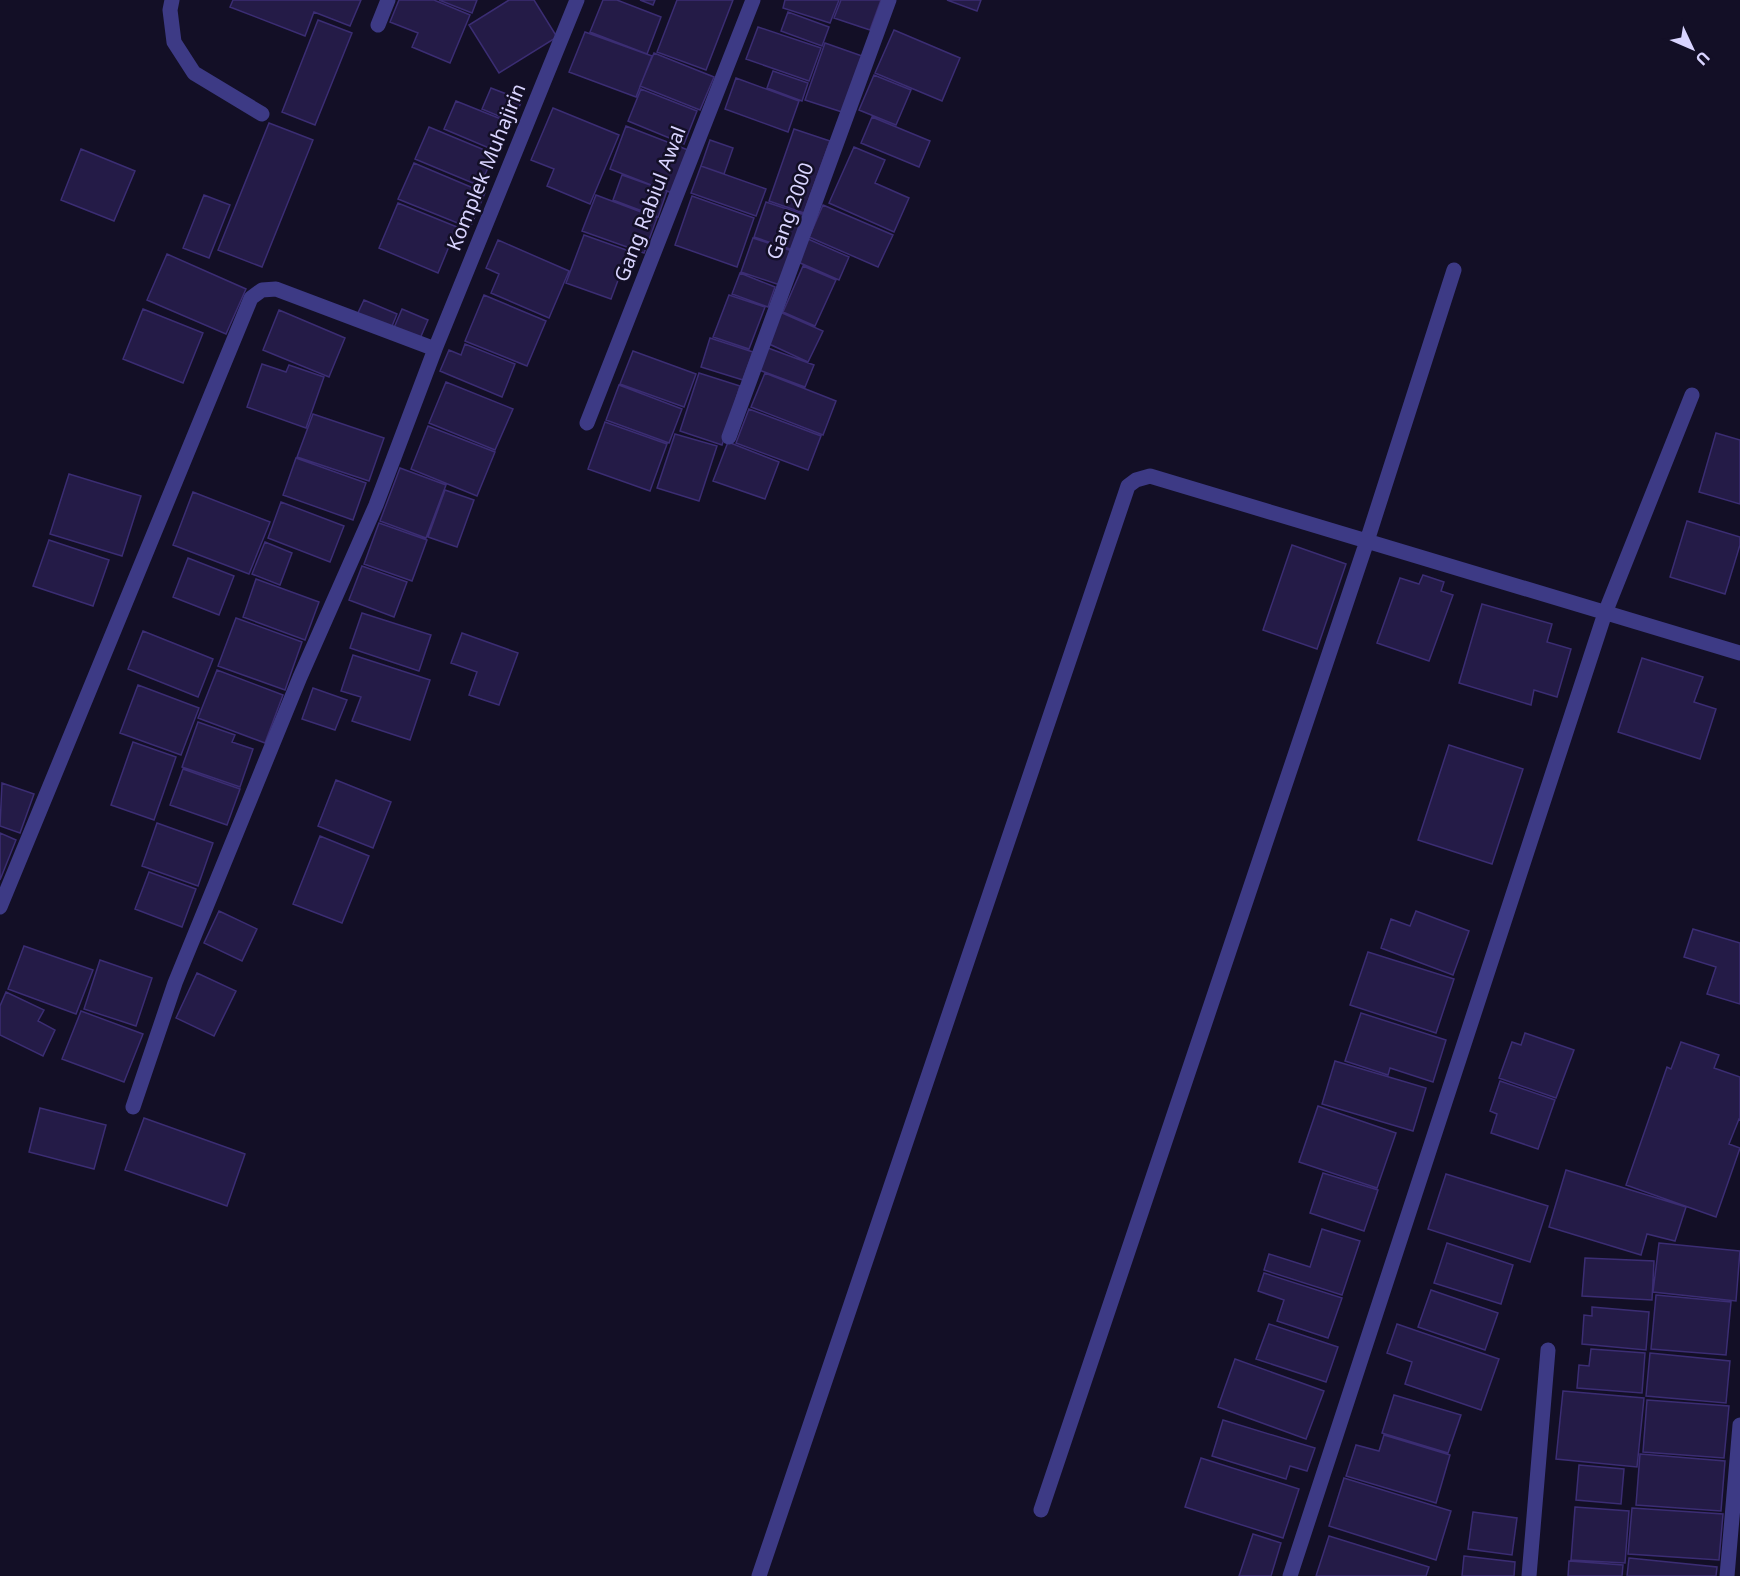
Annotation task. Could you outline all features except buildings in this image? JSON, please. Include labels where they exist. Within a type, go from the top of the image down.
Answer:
[{"type":"street","points":[[172,0],[170,10],[174,42],[194,73],[262,114]]},
{"type":"street","points":[[378,25],[388,0]]},
{"type":"street","name":"Komplek Muhajirin","points":[[133,1107],[175,983],[300,677],[376,505],[435,349],[577,0]]},
{"type":"street","name":"Gang Rabiul Awal","points":[[587,423],[753,0]]},
{"type":"street","name":"Gang 2000","points":[[729,437],[890,0]]},
{"type":"street","points":[[1041,1510],[1367,542],[1454,270]]},
{"type":"street","points":[[0,907],[251,298],[262,290],[276,289],[435,349]]},
{"type":"street","points":[[1290,1576],[1605,613],[1692,395]]},
{"type":"street","points":[[759,1576],[1128,486],[1136,480],[1150,476],[1740,653]]},
{"type":"street","points":[[1529,1576],[1548,1350]]},
{"type":"street","points":[[1727,1576],[1740,1425]]}]
